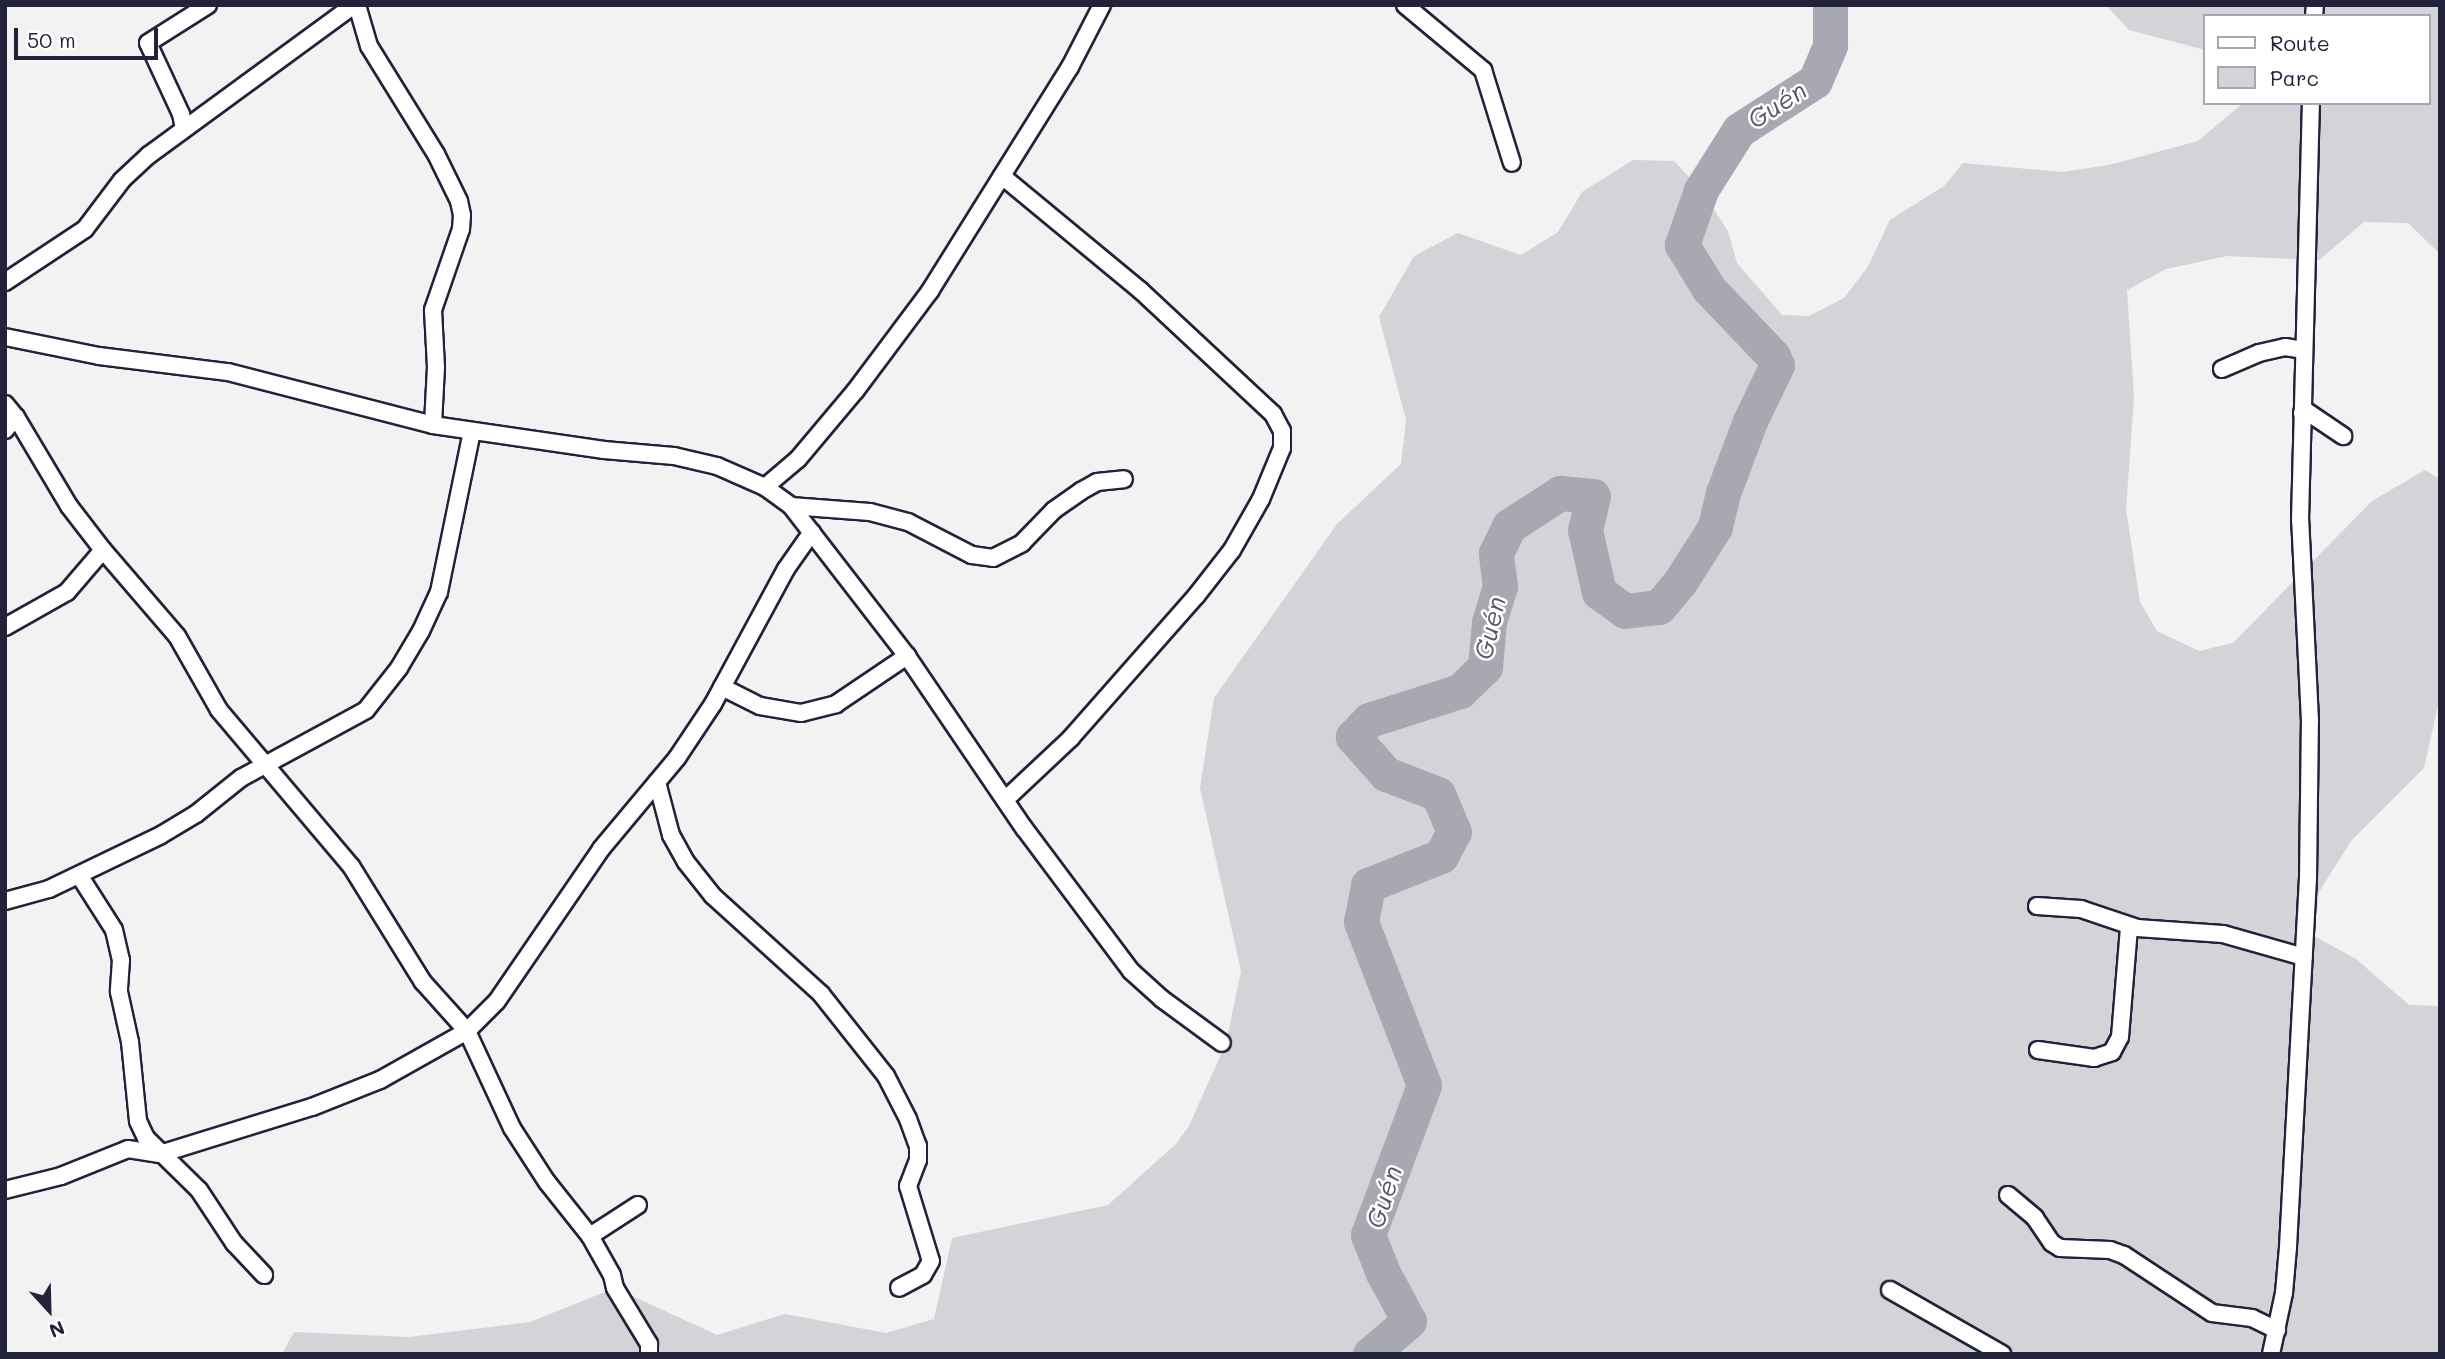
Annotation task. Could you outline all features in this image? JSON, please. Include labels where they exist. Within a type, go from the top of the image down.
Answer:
[{"type":"street","points":[[184,129],[181,114],[148,43],[208,5]]},
{"type":"street","points":[[5,282],[85,229],[122,180],[149,155],[356,5],[369,46],[436,155],[459,201],[462,215],[461,229],[433,310],[436,367],[433,425]]},
{"type":"street","points":[[765,487],[798,459],[856,390],[930,291],[1070,66],[1102,5]]},
{"type":"street","points":[[1405,5],[1483,70],[1512,163]]},
{"type":"street","points":[[2271,1354],[2284,1293],[2293,1187],[2304,957],[2310,721],[2300,520],[2311,105]]},
{"type":"street","points":[[1002,176],[1140,290],[1273,414],[1282,431],[1282,447],[1261,499],[1232,550],[1196,596],[1088,719],[1006,799]]},
{"type":"street","points":[[5,337],[99,356],[228,372],[433,425],[604,450],[674,456],[717,466],[765,487],[791,506],[907,656],[1046,860],[1132,971],[1162,999],[1222,1043]]},
{"type":"street","points":[[2222,369],[2259,353],[2285,347],[2303,350]]},
{"type":"street","points":[[5,404],[16,416],[69,506],[177,636],[219,710],[351,866],[423,982],[467,1031],[512,1128],[547,1182],[590,1236],[612,1275],[615,1288],[649,1344],[649,1354]]},
{"type":"street","points":[[2302,413],[2306,411],[2343,436]]},
{"type":"street","points":[[5,430],[16,416]]},
{"type":"street","points":[[5,901],[48,889],[161,835],[196,814],[242,778],[366,710],[393,677],[421,631],[439,592],[449,556],[472,431]]},
{"type":"street","points":[[791,506],[870,512],[908,522],[972,555],[993,558],[1022,543],[1063,502],[1097,482],[1124,479]]},
{"type":"street","points":[[5,1190],[61,1176],[128,1149],[160,1154],[277,1119],[369,1085],[467,1031],[497,1001],[601,849],[677,758],[722,687],[786,569],[812,531]]},
{"type":"street","points":[[5,626],[67,592],[103,550]]},
{"type":"street","points":[[722,687],[760,706],[801,713],[836,704],[907,656]]},
{"type":"street","points":[[657,782],[671,835],[686,862],[713,896],[821,993],[886,1076],[908,1119],[918,1146],[918,1160],[908,1186],[931,1261],[923,1275],[899,1288]]},
{"type":"street","points":[[79,874],[114,930],[121,960],[119,992],[130,1042],[138,1121],[146,1138],[199,1190],[234,1243],[264,1275]]},
{"type":"street","points":[[2037,906],[2081,909],[2129,927],[2223,934],[2304,957]]},
{"type":"street","points":[[2038,1050],[2094,1058],[2112,1052],[2120,1037],[2129,927]]},
{"type":"street","points":[[2008,1195],[2035,1217],[2052,1243],[2060,1248],[2110,1250],[2124,1255],[2212,1313],[2252,1318],[2277,1330]]},
{"type":"street","points":[[590,1236],[638,1205]]},
{"type":"street","points":[[1890,1290],[2002,1354]]},
{"type":"green space","points":[[2106,5],[2440,5],[2440,254],[2408,223],[2364,222],[2319,260],[2227,256],[2166,269],[2127,290],[2134,397],[2126,509],[2140,602],[2157,631],[2199,651],[2233,643],[2372,501],[2425,470],[2440,479],[2440,696],[2424,768],[2351,841],[2319,892],[2314,936],[2356,959],[2409,1005],[2440,1006],[2440,1354],[282,1354],[294,1332],[409,1337],[530,1322],[615,1288],[717,1335],[785,1314],[886,1333],[934,1319],[952,1238],[1108,1205],[1176,1144],[1189,1126],[1226,1043],[1241,971],[1200,788],[1214,698],[1337,524],[1401,464],[1406,420],[1379,317],[1414,256],[1458,233],[1521,255],[1558,232],[1582,192],[1633,160],[1674,161],[1701,190],[1728,231],[1737,263],[1782,315],[1809,316],[1844,298],[1867,268],[1890,220],[1944,186],[1963,163],[2062,172],[2109,165],[2198,141],[2241,105],[2431,105],[2431,14],[2204,14],[2204,50],[2129,30]]},
{"type":"waterway","name":"Guén","points":[[1370,1354],[1409,1321],[1383,1273],[1368,1235],[1424,1085],[1361,922],[1368,885],[1441,856],[1454,832],[1438,794],[1386,774],[1353,737],[1369,720],[1460,691],[1485,667],[1489,622],[1500,587],[1496,553],[1509,526],[1560,493],[1593,496],[1585,530],[1599,592],[1625,611],[1659,607],[1680,582],[1715,527],[1723,493],[1750,421],[1777,365],[1773,356],[1709,289],[1682,245],[1701,190],[1739,130],[1815,81],[1830,45],[1830,5]]}]
